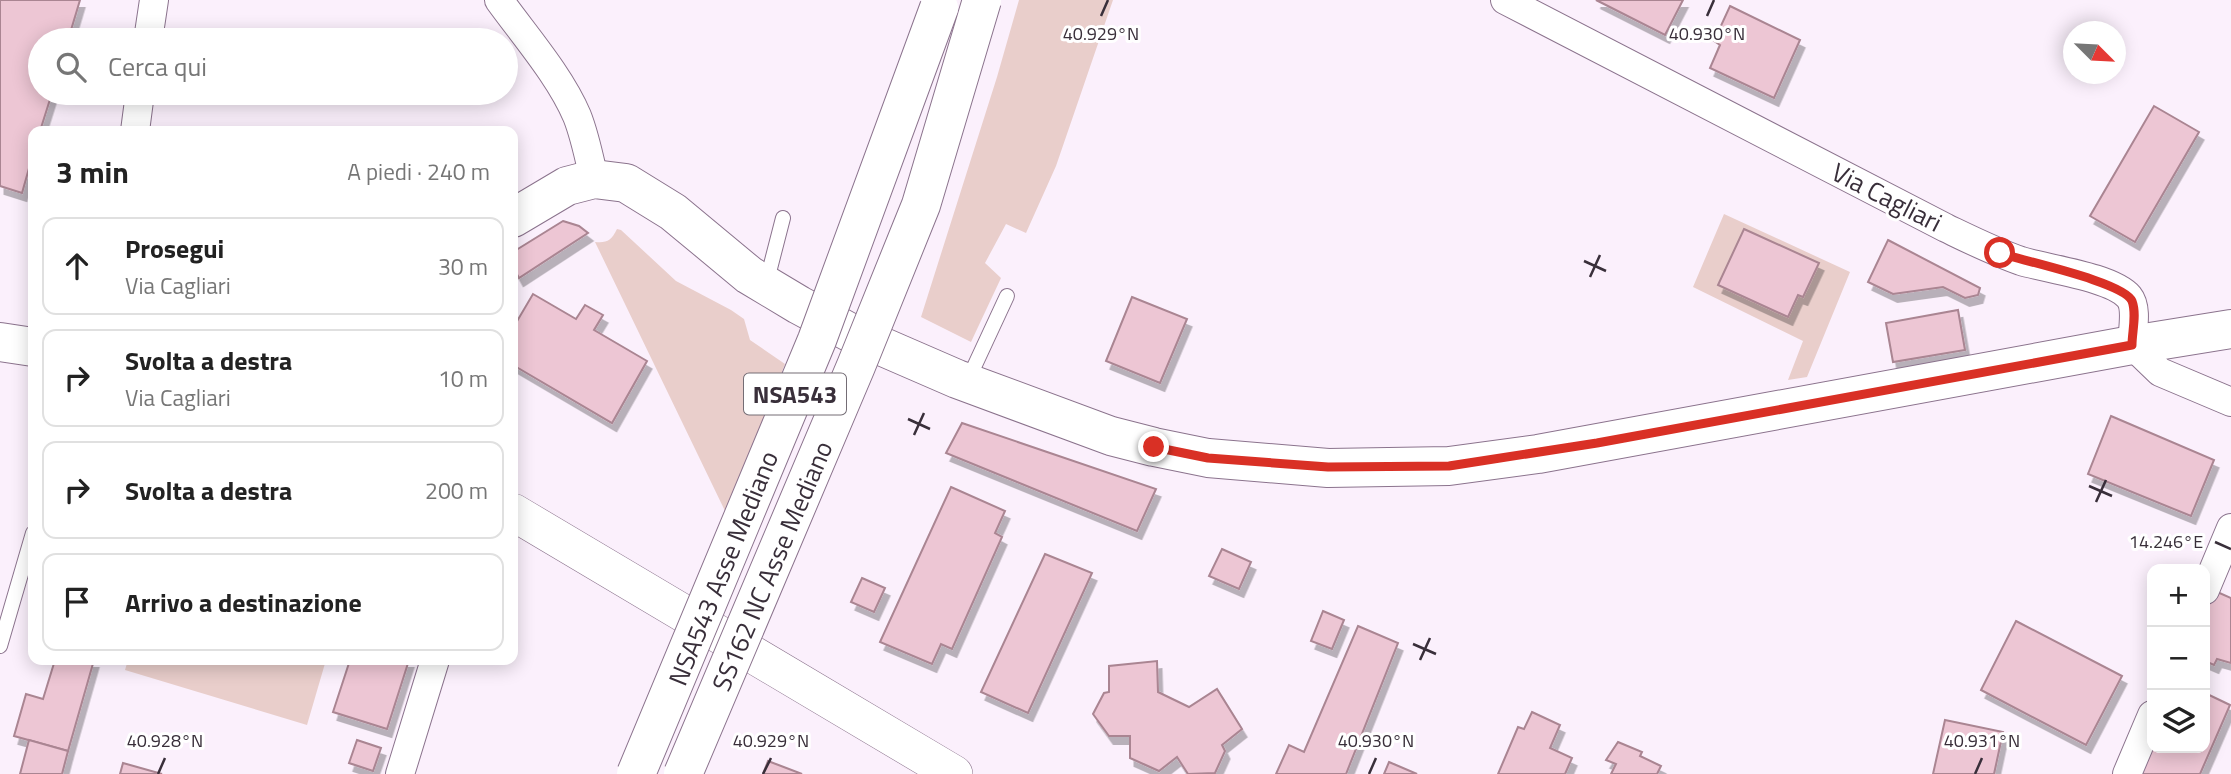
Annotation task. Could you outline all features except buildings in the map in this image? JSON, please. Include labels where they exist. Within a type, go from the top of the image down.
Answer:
[{"type":"main road","name":"SS162 NC Asse Mediano","points":[[683,774],[856,366],[921,205],[982,0]]},
{"type":"main road","name":"NSA543 Asse Mediano","points":[[636,774],[817,340],[939,8]]},
{"type":"main road","points":[[518,215],[568,186],[594,179],[626,183],[659,202],[699,231],[757,280],[851,333],[967,383],[1111,436],[1208,458],[1328,467],[1449,466],[1597,443],[2231,329]]},
{"type":"main road","points":[[0,342],[28,345]]},
{"type":"street","points":[[150,28],[154,0]]},
{"type":"street","points":[[499,0],[562,89],[576,114],[594,179]]},
{"type":"street","name":"Via Cagliari","points":[[1506,0],[1946,228],[2012,257],[2090,278],[2123,292],[2131,299],[2133,306],[2132,345]]},
{"type":"street","points":[[136,126],[138,105]]},
{"type":"street","points":[[2132,345],[2160,372],[2231,402]]},
{"type":"street","points":[[518,515],[954,774]]},
{"type":"street","points":[[2210,578],[2231,528]]},
{"type":"street","points":[[401,774],[434,665]]},
{"type":"street","points":[[2127,774],[2147,727]]},
{"type":"lane","points":[[757,280],[783,218]]},
{"type":"lane","points":[[967,383],[1007,296]]},
{"type":"lane","points":[[0,646],[28,550]]},
{"type":"shaded area","points":[[1019,0],[1113,0],[1056,166],[1026,233],[1006,224],[985,263],[1001,278],[971,342],[921,317]]},
{"type":"shaded area","points":[[1724,214],[1850,272],[1807,377],[1788,380],[1803,341],[1693,287]]},
{"type":"shaded area","points":[[617,229],[676,281],[744,319],[750,340],[785,364],[726,513],[595,242],[608,240]]},
{"type":"shaded area","points":[[126,665],[325,665],[307,725],[125,670]]},
{"type":"route","points":[[1154,447],[1208,458],[1328,467],[1449,466],[1538,454],[2132,345],[2133,306],[2131,299],[2123,292],[2090,278],[2000,253]]}]
